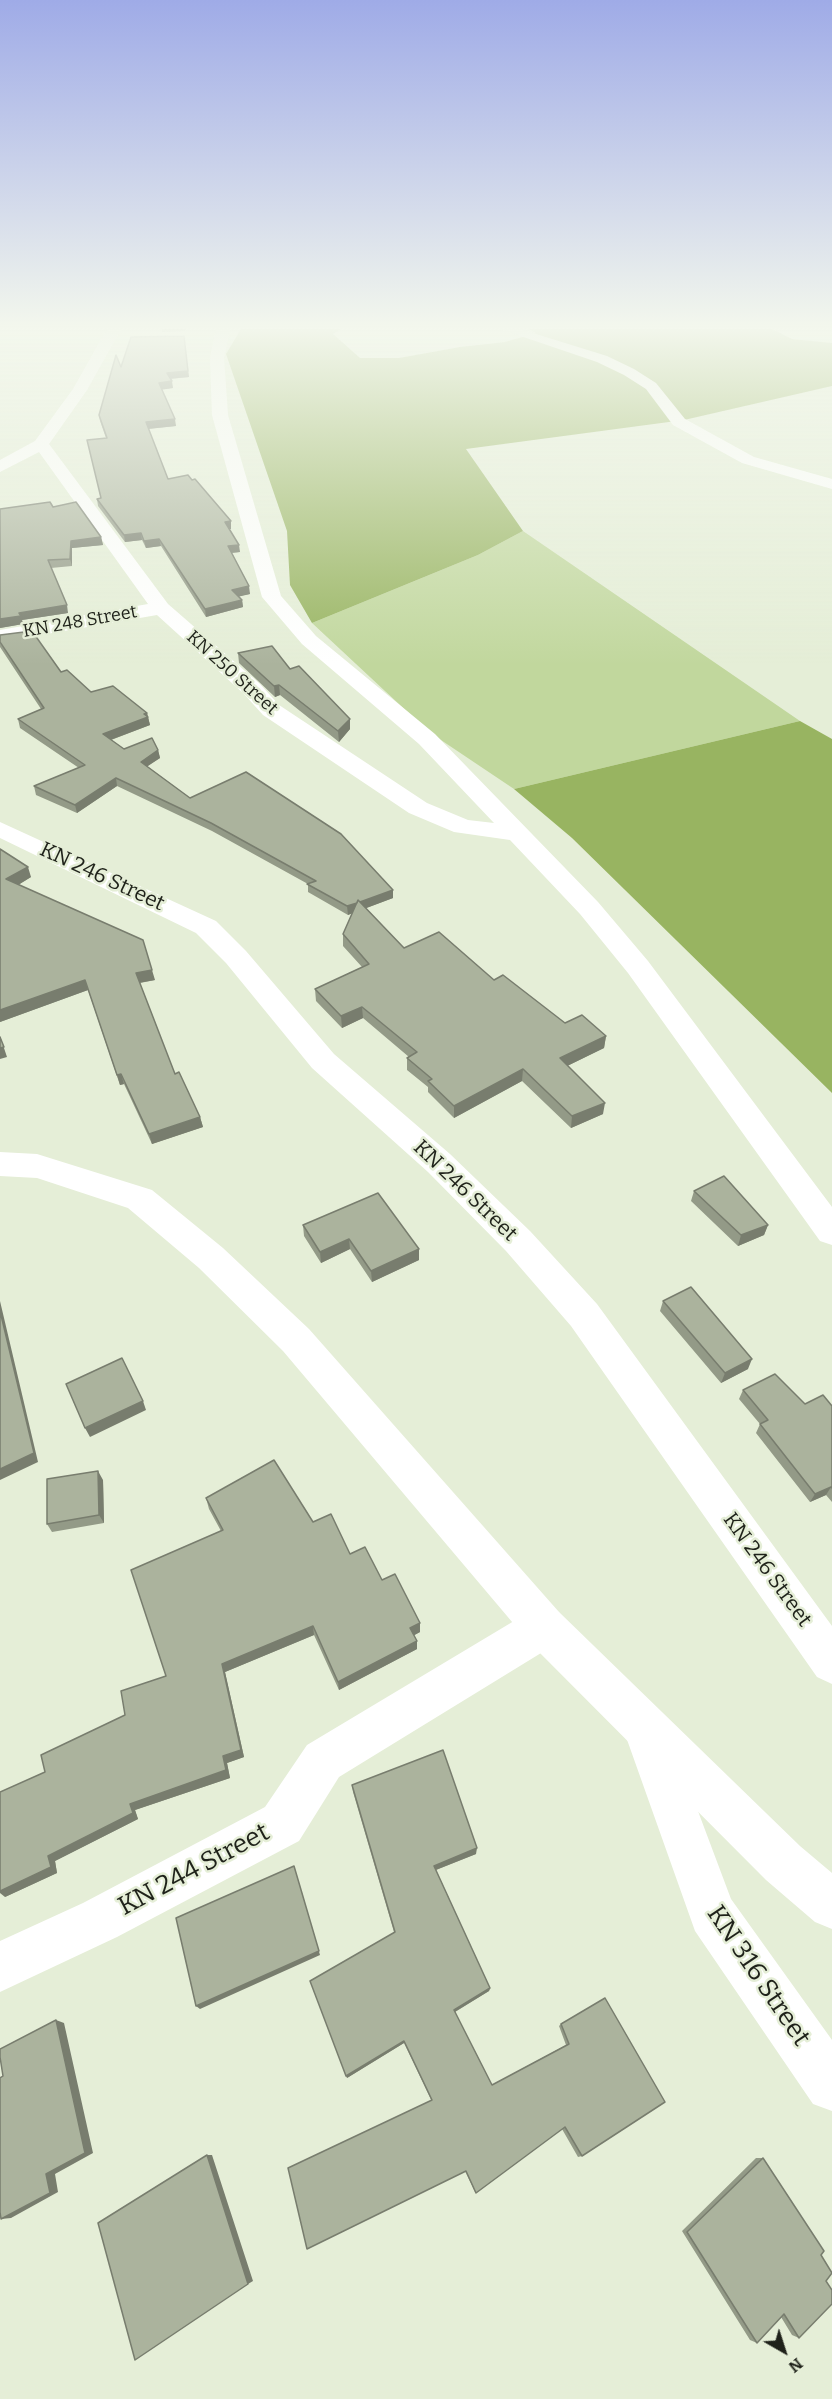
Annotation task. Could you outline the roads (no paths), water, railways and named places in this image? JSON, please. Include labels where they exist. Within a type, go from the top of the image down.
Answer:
[{"type":"street","points":[[0,467],[43,441]]},
{"type":"street","points":[[227,441],[272,597],[309,640],[427,739],[589,908],[638,967],[832,1232]]},
{"type":"street","points":[[713,441],[748,460],[832,484]]},
{"type":"street","name":"KN 250 Street","points":[[41,444],[161,608],[252,689],[271,710],[418,808],[463,827],[519,834]]},
{"type":"street","name":"KN 248 Street","points":[[0,636],[161,608]]},
{"type":"street","name":"KN 246 Street","points":[[0,829],[206,927],[236,957],[323,1061],[439,1163],[518,1241],[584,1315],[832,1662]]},
{"type":"street","points":[[0,1164],[37,1166],[87,1180],[140,1199],[211,1258],[296,1340],[544,1627],[783,1863],[832,1905]]},
{"type":"street","name":"KN 244 Street","points":[[0,1967],[100,1920],[282,1824],[323,1761],[544,1627]]},
{"type":"street","name":"KN 316 Street","points":[[644,1726],[712,1914],[832,2085]]}]
